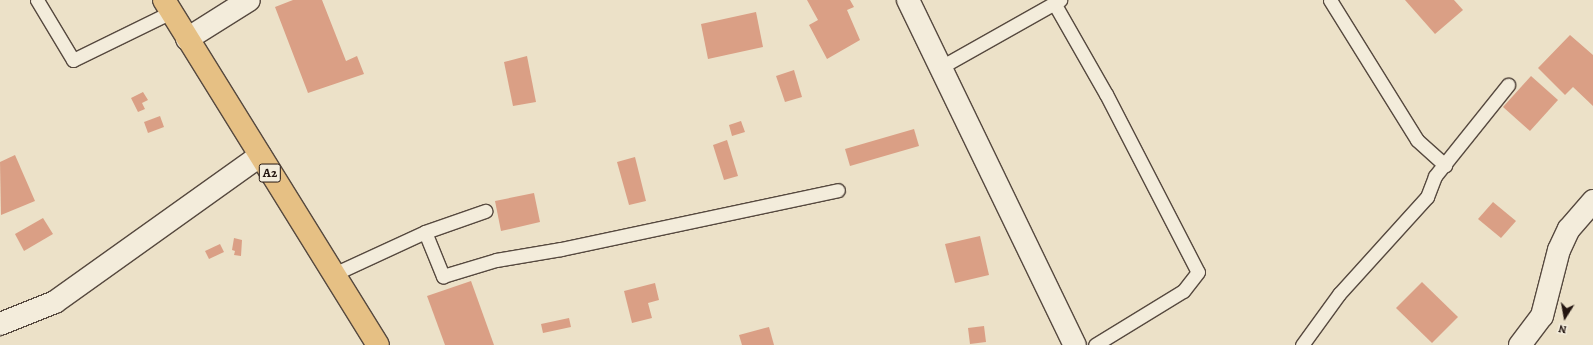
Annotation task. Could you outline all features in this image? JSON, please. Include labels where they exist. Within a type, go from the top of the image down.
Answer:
[{"type":"main road","name":"A2","points":[[168,6],[187,39],[378,345]]},
{"type":"street","points":[[187,39],[249,0]]},
{"type":"street","points":[[908,0],[1075,345]]},
{"type":"street","points":[[0,324],[55,302],[260,156]]},
{"type":"street","points":[[1520,345],[1542,316],[1559,250],[1569,229],[1593,201]]},
{"type":"lane","points":[[37,0],[73,60],[168,6]]},
{"type":"lane","points":[[1330,0],[1417,140],[1445,165]]},
{"type":"lane","points":[[940,67],[1057,2],[1198,272],[1183,291],[1094,345]]},
{"type":"lane","points":[[1302,345],[1339,294],[1427,197],[1435,176],[1508,85]]},
{"type":"lane","points":[[425,232],[443,276],[496,260],[561,249],[838,190]]},
{"type":"lane","points":[[334,274],[425,232],[485,211]]},
{"type":"building","points":[[293,0],[322,0],[346,61],[357,56],[364,74],[308,93],[275,7]]},
{"type":"building","points":[[807,0],[850,0],[854,7],[847,10],[860,40],[827,59],[809,25],[818,20]]},
{"type":"building","points":[[1405,0],[1454,0],[1463,10],[1435,34]]},
{"type":"building","points":[[756,12],[763,47],[708,59],[701,24]]},
{"type":"building","points":[[1570,35],[1593,55],[1593,106],[1573,87],[1565,95],[1538,68]]},
{"type":"building","points":[[527,56],[536,102],[513,106],[504,62]]},
{"type":"building","points":[[794,70],[802,97],[785,102],[776,76]]},
{"type":"building","points":[[1531,76],[1558,100],[1530,131],[1503,107]]},
{"type":"building","points":[[143,92],[148,100],[142,103],[145,109],[138,112],[131,98]]},
{"type":"building","points":[[160,116],[164,127],[148,133],[144,122]]},
{"type":"building","points":[[741,121],[745,132],[732,136],[729,125]]},
{"type":"building","points":[[914,129],[919,146],[850,166],[845,149]]},
{"type":"building","points":[[727,140],[738,176],[724,180],[713,145]]},
{"type":"building","points":[[15,155],[35,201],[1,215],[0,162]]},
{"type":"building","points":[[635,157],[646,201],[629,205],[617,162]]},
{"type":"building","points":[[534,193],[540,222],[501,231],[495,201]]},
{"type":"building","points":[[1493,202],[1516,221],[1501,238],[1478,219]]},
{"type":"building","points":[[43,218],[53,234],[24,251],[15,234]]},
{"type":"building","points":[[980,236],[989,275],[955,283],[945,244]]},
{"type":"building","points":[[234,238],[242,240],[241,256],[234,255],[235,251],[232,250]]},
{"type":"building","points":[[220,244],[224,252],[209,259],[205,251]]},
{"type":"building","points":[[471,281],[494,345],[445,345],[427,296]]},
{"type":"building","points":[[1422,282],[1458,317],[1432,343],[1396,308]]},
{"type":"building","points":[[655,283],[659,300],[648,303],[652,318],[632,323],[624,291]]},
{"type":"building","points":[[569,318],[571,327],[543,333],[541,324]]},
{"type":"building","points":[[984,326],[986,342],[970,344],[968,328]]},
{"type":"building","points":[[769,327],[774,345],[742,345],[739,335]]}]
